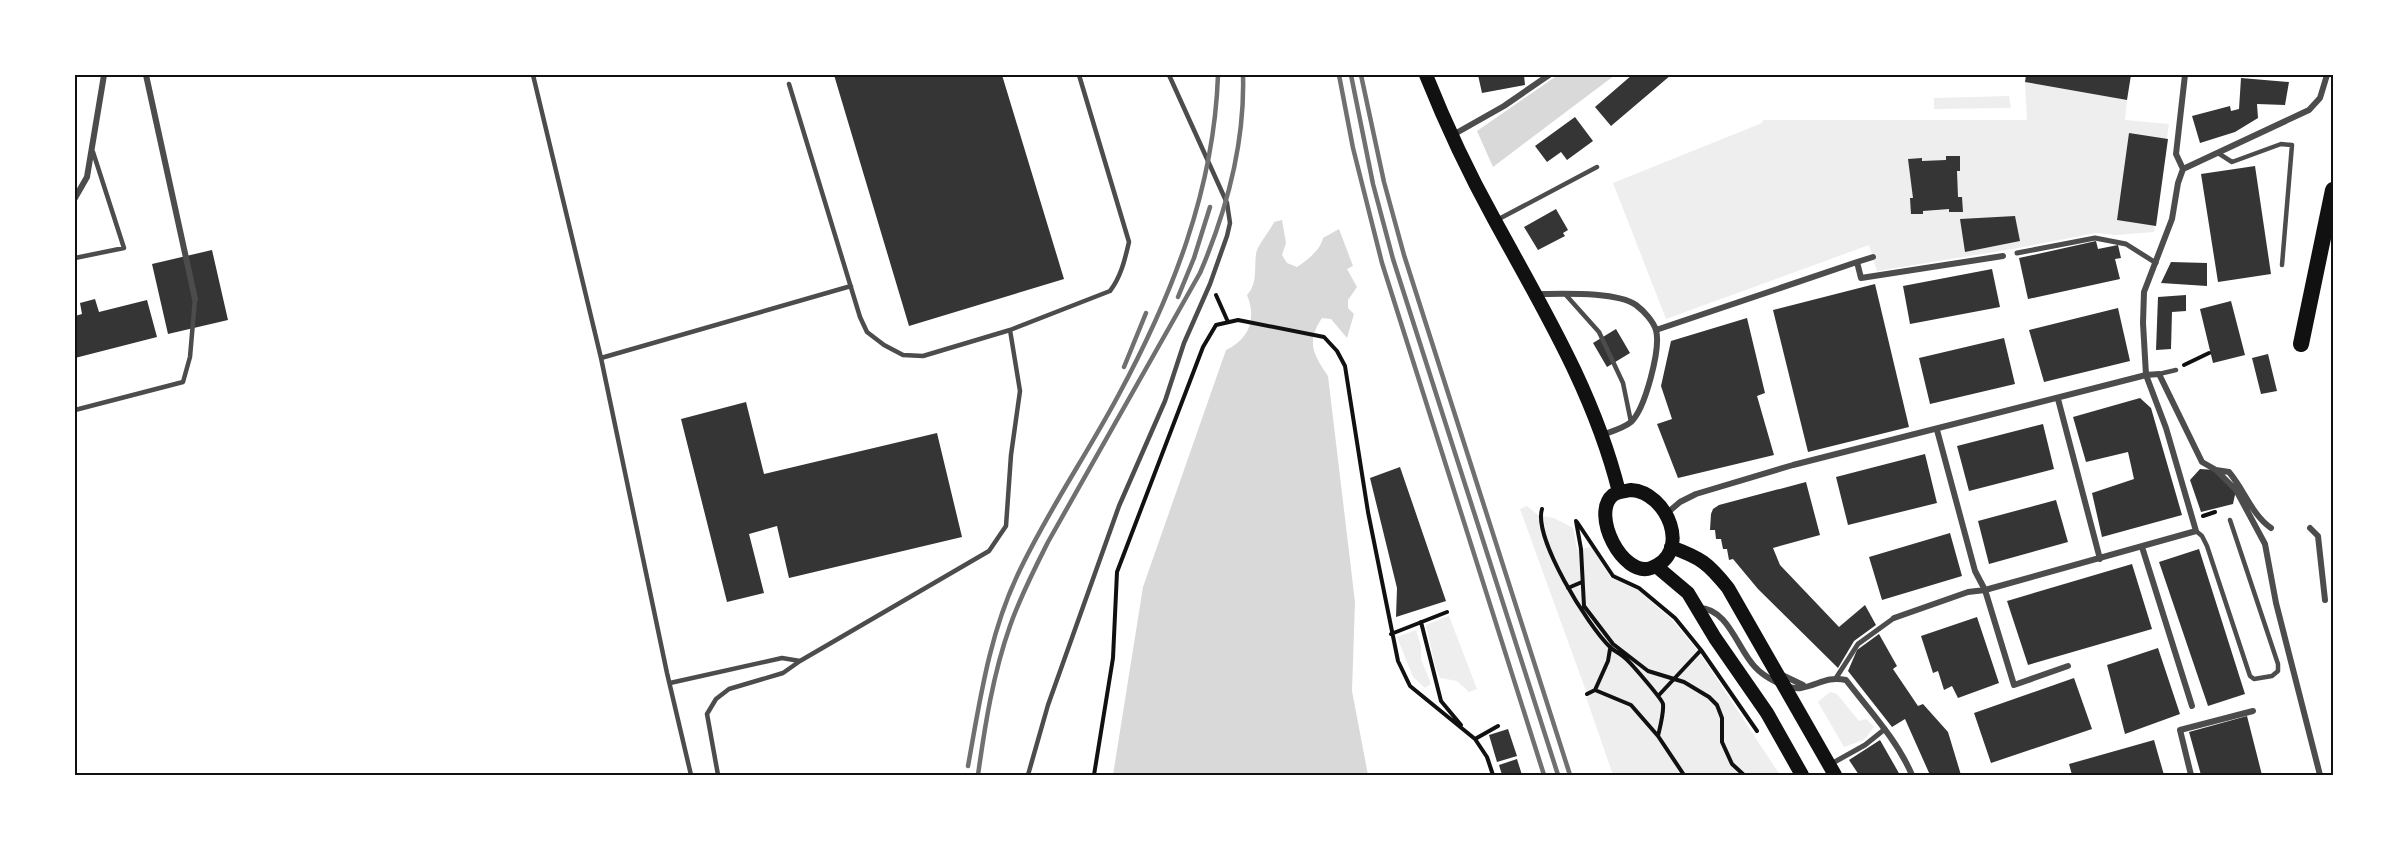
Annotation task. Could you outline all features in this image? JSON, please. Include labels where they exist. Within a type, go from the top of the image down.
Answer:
[{"type":"highway","points":[[2301,344],[2333,190]]},
{"type":"main road","points":[[1426,75],[1452,139],[1572,362],[1601,436],[1619,492]]},
{"type":"main road","points":[[1630,490],[1645,492],[1652,496],[1665,514],[1672,527],[1673,538],[1665,559],[1649,569],[1636,568],[1619,554],[1607,528],[1605,511],[1610,499],[1619,492],[1630,490]]},
{"type":"main road","points":[[1671,547],[1711,566],[1728,588],[1777,672],[1789,688],[1832,770]]},
{"type":"main road","points":[[1656,566],[1682,587],[1698,609],[1715,638],[1767,713],[1802,775]]},
{"type":"street","points":[[75,198],[87,177],[93,152],[104,75]]},
{"type":"street","points":[[146,75],[195,299]]},
{"type":"street","points":[[1452,139],[1549,75]]},
{"type":"street","points":[[1836,678],[1858,644],[1894,618],[1968,592],[1985,590],[2196,531],[2166,428],[2146,375],[2143,323],[2144,292],[2172,219],[2178,183],[2183,169],[2176,154],[2185,75]]},
{"type":"street","points":[[2183,169],[2309,110],[2320,98],[2327,75]]},
{"type":"street","points":[[2017,253],[2096,238],[2126,244],[2156,263]]},
{"type":"street","points":[[1857,262],[1861,278],[2003,256]]},
{"type":"street","points":[[1656,330],[1873,257]]},
{"type":"street","points":[[1536,294],[1618,298],[1635,304],[1656,330],[1657,344],[1643,402],[1631,422],[1601,436]]},
{"type":"street","points":[[1665,514],[1680,502],[1696,494],[1793,465],[2146,375],[2159,374],[2195,451],[2202,462],[2216,470],[2236,490],[2265,544],[2276,603],[2320,775]]},
{"type":"street","points":[[2058,399],[2100,559]]},
{"type":"street","points":[[1937,430],[1975,571],[1985,590],[2014,685],[2068,666]]},
{"type":"street","points":[[2216,470],[2229,472],[2242,487],[2259,520],[2271,528]]},
{"type":"street","points":[[2310,528],[2318,536],[2325,600]]},
{"type":"street","points":[[2142,547],[2192,706]]},
{"type":"street","points":[[1698,609],[1706,608],[1720,617],[1755,668],[1789,688],[1800,688],[1824,679],[1836,678],[1846,681],[1885,729],[1905,758],[1912,775]]},
{"type":"street","points":[[1777,672],[1799,685],[1807,686]]},
{"type":"street","points":[[2191,775],[2180,730],[2253,711]]},
{"type":"street","points":[[1832,770],[1885,729]]},
{"type":"lane","points":[[533,75],[601,358],[670,683],[692,775]]},
{"type":"lane","points":[[789,84],[860,317],[867,332],[903,355],[923,356],[1010,330],[1110,291],[1124,262],[1129,242],[1078,75]]},
{"type":"lane","points":[[1028,775],[1048,705],[1116,516],[1165,401],[1184,343],[1210,284],[1230,224],[1229,210],[1169,75]]},
{"type":"lane","points":[[2218,153],[2232,162],[2282,144],[2292,145],[2282,266]]},
{"type":"lane","points":[[75,258],[124,248],[93,152]]},
{"type":"lane","points":[[1495,221],[1597,167]]},
{"type":"lane","points":[[601,358],[851,286]]},
{"type":"lane","points":[[1564,294],[1599,332],[1623,383],[1631,422]]},
{"type":"lane","points":[[75,410],[183,382],[190,357],[195,299]]},
{"type":"lane","points":[[718,775],[707,714],[716,699],[729,689],[783,672],[989,551],[1006,526],[1011,455],[1020,391],[1010,330]]},
{"type":"lane","points":[[2159,374],[2176,370]]},
{"type":"lane","points":[[2196,531],[2202,536],[2207,546],[2250,676],[2254,679],[2272,676],[2278,671],[2278,664],[2230,520]]},
{"type":"lane","points":[[670,683],[782,658],[800,660]]},
{"type":"path","points":[[1210,284],[1228,322]]},
{"type":"path","points":[[1094,775],[1113,658],[1117,572],[1203,347],[1216,325],[1238,320],[1324,337],[1337,351],[1345,366],[1368,512],[1398,661],[1410,686],[1475,739],[1487,757],[1493,775]]},
{"type":"path","points":[[2176,370],[2209,353]]},
{"type":"path","points":[[1542,509],[1540,521],[1568,588],[1612,646],[1659,695],[1663,705],[1659,736]]},
{"type":"path","points":[[2202,516],[2215,512]]},
{"type":"path","points":[[1744,775],[1732,764],[1722,742],[1722,718],[1717,705],[1709,697],[1684,682],[1648,671],[1612,646],[1584,606],[1581,549],[1576,521],[1613,576],[1639,588],[1675,618],[1701,650],[1763,741]]},
{"type":"path","points":[[1568,588],[1582,582]]},
{"type":"path","points":[[1391,634],[1447,612]]},
{"type":"path","points":[[1421,622],[1441,701],[1468,733]]},
{"type":"path","points":[[1587,694],[1595,690],[1612,646]]},
{"type":"path","points":[[1659,695],[1701,650]]},
{"type":"path","points":[[1595,690],[1631,705],[1659,736],[1684,775]]},
{"type":"path","points":[[1475,739],[1498,726]]},
{"type":"shaded area","points":[[1558,75],[1615,75],[1493,167],[1477,131]]},
{"type":"shaded area","points":[[2025,82],[2127,100],[2125,120],[2169,124],[2154,232],[2116,235],[2096,233],[1877,271],[1869,245],[1666,319],[1613,183],[1762,123],[1763,120],[2027,120]]},
{"type":"shaded area","points":[[2009,96],[2011,108],[1934,109],[1934,98]]},
{"type":"shaded area","points":[[1282,220],[1286,243],[1282,255],[1287,263],[1297,267],[1316,251],[1323,238],[1339,229],[1353,266],[1347,269],[1357,287],[1348,300],[1348,308],[1354,314],[1347,338],[1331,319],[1322,318],[1314,334],[1313,348],[1328,376],[1355,602],[1352,691],[1368,775],[1113,775],[1143,587],[1226,350],[1240,340],[1249,327],[1251,312],[1247,295],[1253,286],[1257,251],[1274,222]]},
{"type":"shaded area","points":[[1527,506],[1538,515],[1554,518],[1573,528],[1577,549],[1592,547],[1610,577],[1638,590],[1673,621],[1699,652],[1780,775],[1613,775],[1586,697],[1588,697],[1587,694],[1520,509]]},
{"type":"shaded area","points":[[1449,616],[1477,689],[1469,692],[1457,681],[1440,678],[1435,665],[1426,625]]},
{"type":"shaded area","points":[[1416,630],[1421,646],[1421,659],[1431,684],[1425,688],[1413,677],[1397,637]]},
{"type":"shaded area","points":[[1830,692],[1837,694],[1859,721],[1866,719],[1874,727],[1864,740],[1844,747],[1818,702]]},
{"type":"building","points":[[834,75],[1002,75],[1064,279],[909,326]]},
{"type":"building","points":[[1478,75],[1524,75],[1525,85],[1482,93]]},
{"type":"building","points":[[1632,75],[1671,75],[1611,126],[1595,107]]},
{"type":"building","points":[[2026,75],[2131,75],[2127,100],[2025,82]]},
{"type":"building","points":[[2241,78],[2289,82],[2285,105],[2257,104],[2258,118],[2235,132],[2200,143],[2192,116],[2230,106],[2231,111],[2239,109]]},
{"type":"building","points":[[1575,117],[1593,141],[1567,160],[1561,152],[1547,162],[1535,146]]},
{"type":"building","points":[[2129,133],[2168,139],[2156,226],[2117,220]]},
{"type":"building","points":[[1946,156],[1960,156],[1960,171],[1957,171],[1958,197],[1962,197],[1963,212],[1949,212],[1949,209],[1911,214],[1910,198],[1913,198],[1908,159],[1946,160]]},
{"type":"building","points":[[2255,166],[2271,274],[2218,282],[2201,174]]},
{"type":"building","points":[[1556,209],[1568,230],[1563,233],[1565,236],[1538,250],[1524,227]]},
{"type":"building","points":[[2015,216],[2020,241],[1965,252],[1960,219]]},
{"type":"building","points":[[2096,241],[2098,249],[2118,245],[2121,258],[2115,259],[2120,279],[2028,299],[2019,258]]},
{"type":"building","points":[[212,250],[228,320],[168,334],[152,264]]},
{"type":"building","points":[[2171,262],[2207,263],[2207,286],[2161,283]]},
{"type":"building","points":[[1992,269],[2000,307],[1910,324],[1903,286]]},
{"type":"building","points":[[1875,284],[1909,427],[1808,452],[1773,310]]},
{"type":"building","points":[[2186,295],[2186,311],[2172,312],[2171,349],[2156,350],[2158,297]]},
{"type":"building","points":[[95,299],[99,312],[147,300],[157,337],[75,358],[75,316],[82,314],[80,303]]},
{"type":"building","points":[[2231,301],[2245,355],[2213,363],[2200,309]]},
{"type":"building","points":[[2118,308],[2130,361],[2044,382],[2029,330]]},
{"type":"building","points":[[1747,318],[1765,393],[1757,396],[1774,455],[1678,478],[1657,424],[1672,419],[1661,386],[1671,341]]},
{"type":"building","points":[[1616,329],[1630,353],[1607,367],[1593,343]]},
{"type":"building","points":[[2004,338],[2015,384],[1930,404],[1919,358]]},
{"type":"building","points":[[2268,354],[2277,391],[2261,394],[2252,358]]},
{"type":"building","points":[[2140,398],[2151,408],[2182,515],[2102,537],[2092,493],[2134,479],[2128,452],[2086,462],[2073,417]]},
{"type":"building","points":[[746,402],[764,474],[937,433],[962,537],[789,578],[777,526],[749,534],[764,593],[727,602],[681,419]]},
{"type":"building","points":[[2043,424],[2054,469],[1969,491],[1957,446]]},
{"type":"building","points":[[1925,454],[1937,503],[1848,525],[1836,477]]},
{"type":"building","points":[[1400,467],[1446,601],[1396,617],[1397,588],[1370,478]]},
{"type":"building","points":[[2200,469],[2216,470],[2236,490],[2233,504],[2201,512],[2190,480]]},
{"type":"building","points":[[1806,482],[1820,535],[1773,548],[1780,565],[1839,627],[1865,605],[1876,625],[1854,641],[1838,668],[1758,589],[1733,559],[1729,560],[1727,549],[1723,549],[1721,539],[1716,539],[1715,530],[1710,530],[1711,514],[1713,509],[1719,505]]},
{"type":"building","points":[[2056,500],[2068,542],[1989,564],[1978,521]]},
{"type":"building","points":[[1950,533],[1962,576],[1882,600],[1869,557]]},
{"type":"building","points":[[2199,549],[2245,694],[2208,706],[2159,562]]},
{"type":"building","points":[[2132,564],[2152,629],[2028,665],[2007,601]]},
{"type":"building","points":[[1977,617],[1999,683],[1958,698],[1952,686],[1944,690],[1938,671],[1933,673],[1921,636]]},
{"type":"building","points":[[1879,634],[1897,666],[1893,669],[1918,706],[1923,704],[1948,732],[1961,775],[1930,775],[1905,719],[1892,727],[1848,671],[1857,650]]},
{"type":"building","points":[[2158,648],[2180,714],[2125,734],[2107,665]]},
{"type":"building","points":[[2074,678],[2092,729],[1991,763],[1974,713]]},
{"type":"building","points":[[2247,716],[2262,775],[2201,775],[2189,732]]},
{"type":"building","points":[[1508,729],[1517,756],[1497,762],[1489,735]]},
{"type":"building","points":[[1880,740],[1900,775],[1859,775],[1849,760]]},
{"type":"building","points":[[2154,740],[2164,775],[2072,775],[2069,764]]},
{"type":"building","points":[[1517,759],[1522,775],[1502,775],[1499,765]]},
{"type":"railway","points":[[968,766],[987,668],[1008,597],[1041,528],[1106,418],[1138,358],[1156,320],[1187,241],[1208,160],[1215,118],[1218,75]]},
{"type":"railway","points":[[978,775],[994,681],[1010,626],[1023,594],[1048,542],[1200,273],[1210,249],[1226,201],[1237,151],[1243,101],[1243,75]]},
{"type":"railway","points":[[1339,75],[1353,148],[1382,263],[1544,775]]},
{"type":"railway","points":[[1351,75],[1373,184],[1393,259],[1558,775]]},
{"type":"railway","points":[[1361,75],[1384,182],[1404,255],[1570,775]]},
{"type":"railway","points":[[1178,297],[1194,258],[1210,207]]},
{"type":"railway","points":[[1124,367],[1146,313]]}]
